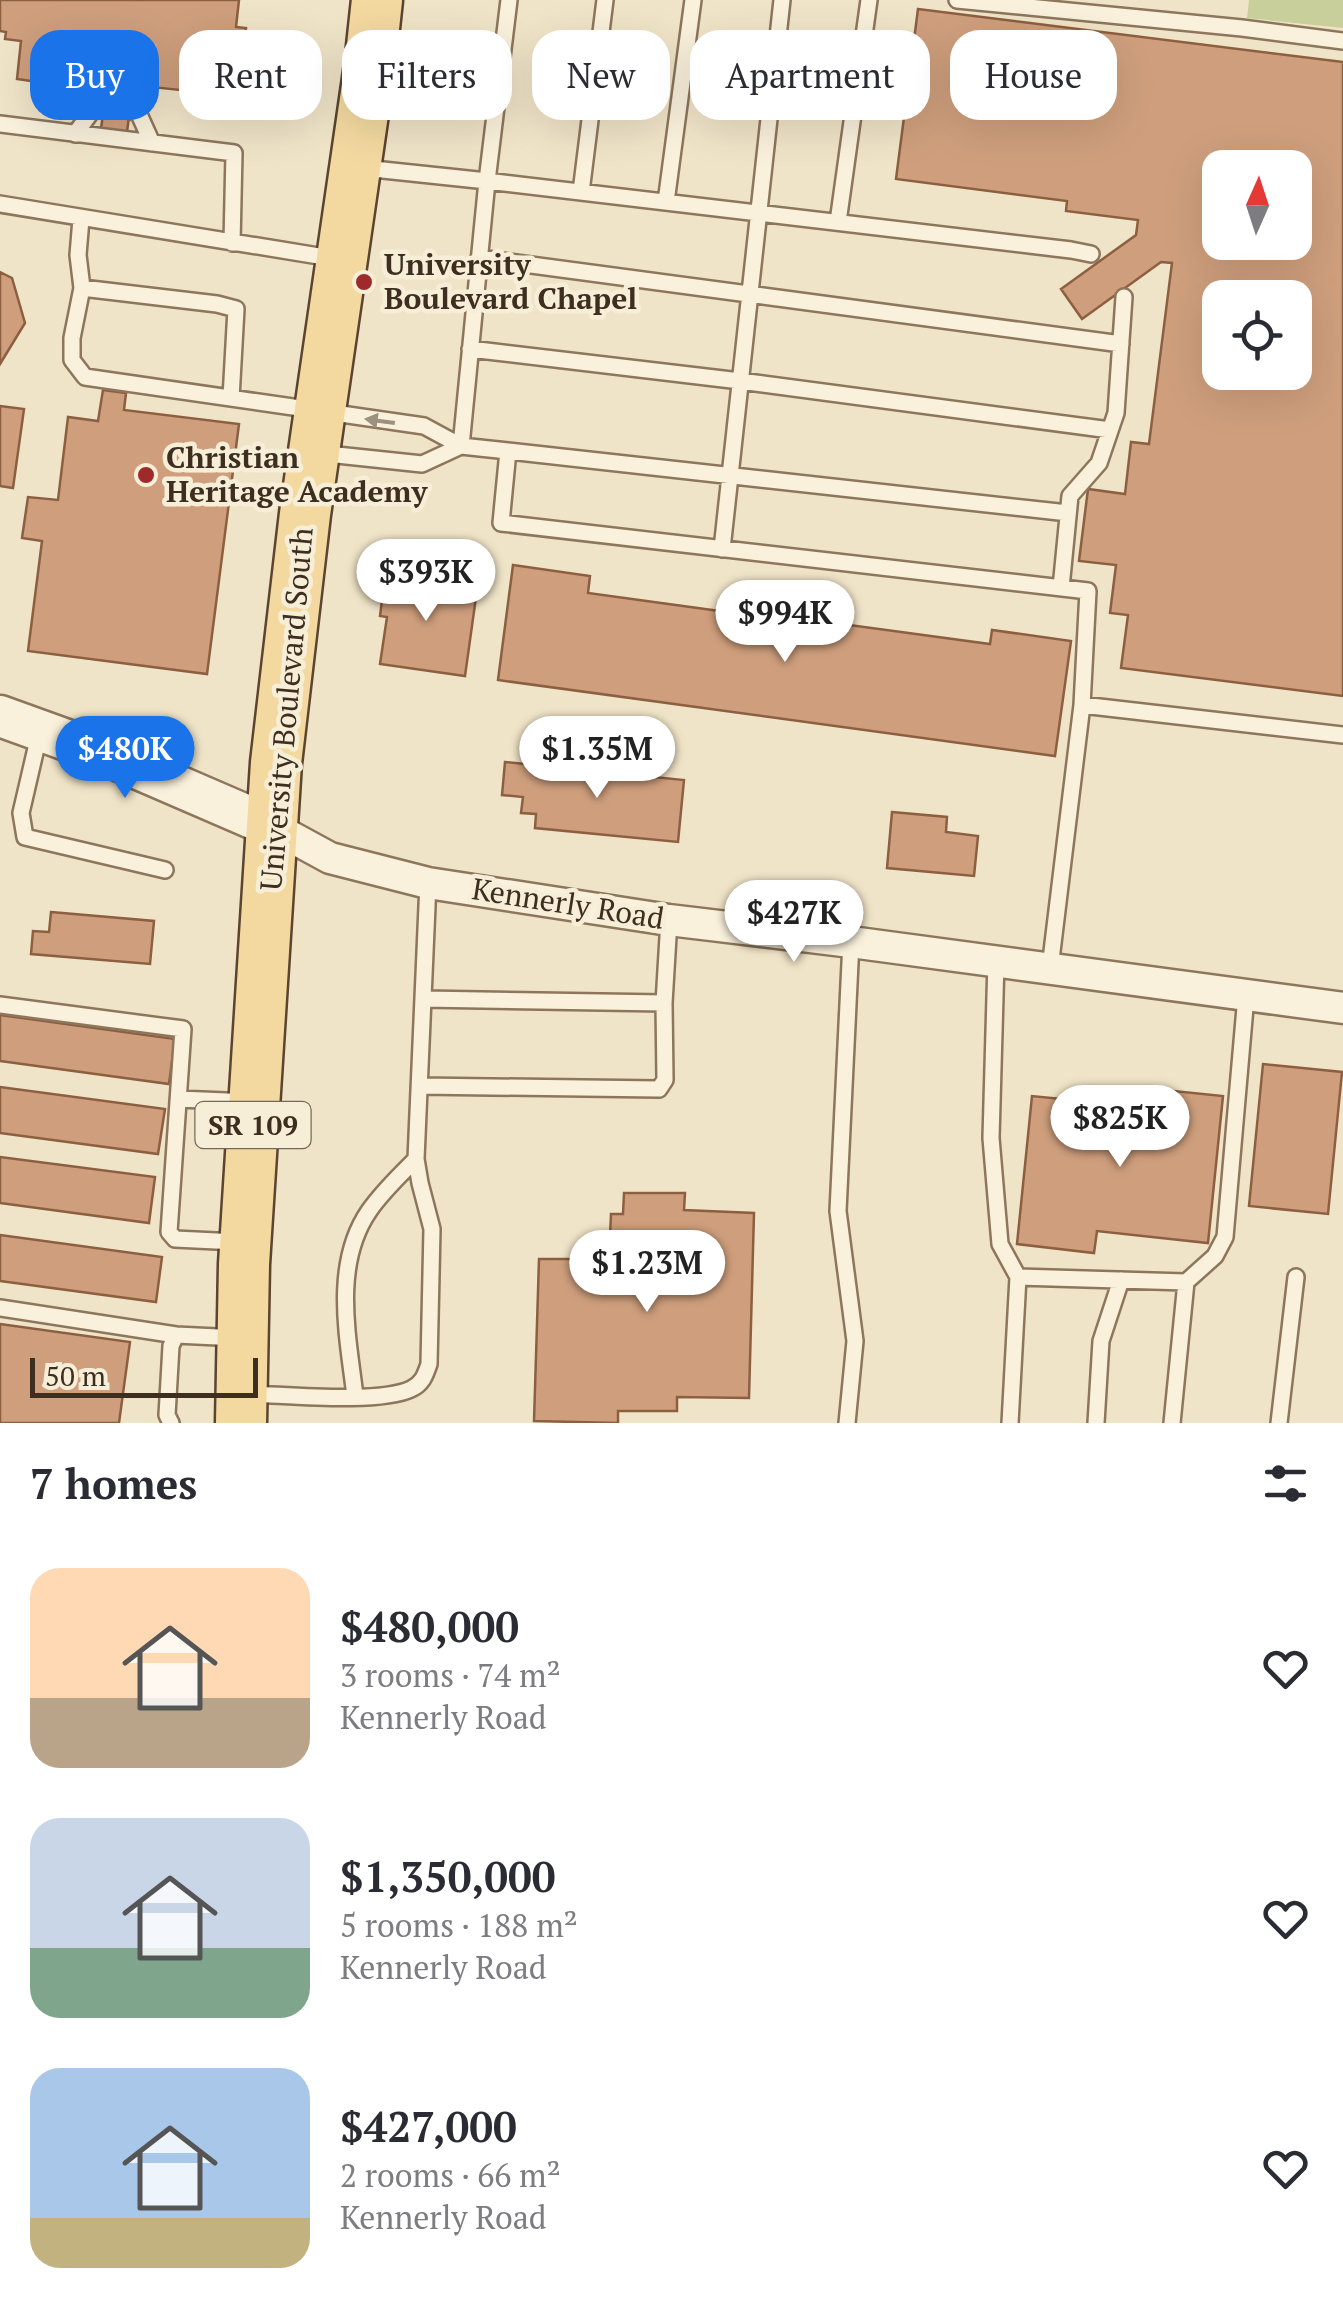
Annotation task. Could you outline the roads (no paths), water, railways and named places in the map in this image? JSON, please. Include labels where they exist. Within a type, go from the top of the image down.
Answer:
[{"type":"main road","name":"University Boulevard South","points":[[241,1409],[246,1242],[278,744],[376,0]]},
{"type":"street","name":"Kennerly Road","points":[[0,716],[97,752],[273,827],[330,858],[428,882],[669,920],[1343,1008]]},
{"type":"lane","points":[[461,446],[509,0]]},
{"type":"lane","points":[[581,192],[605,0]]},
{"type":"lane","points":[[666,202],[693,0]]},
{"type":"lane","points":[[722,549],[782,0]]},
{"type":"lane","points":[[838,222],[870,0]]},
{"type":"lane","points":[[957,0],[1343,42]]},
{"type":"lane","points":[[75,134],[85,120]]},
{"type":"lane","points":[[142,120],[152,143]]},
{"type":"lane","points":[[0,124],[234,153],[232,243]]},
{"type":"lane","points":[[355,167],[1090,254]]},
{"type":"lane","points":[[0,204],[342,260]]},
{"type":"lane","points":[[82,219],[78,256],[82,288],[72,338],[72,360],[85,377],[231,398],[317,432],[422,464],[461,446]]},
{"type":"lane","points":[[480,258],[1121,344]]},
{"type":"lane","points":[[82,288],[236,309],[231,398]]},
{"type":"lane","points":[[1061,588],[1070,496],[1100,463],[1116,412],[1124,297]]},
{"type":"lane","points":[[470,350],[1110,430]]},
{"type":"lane","points":[[317,432],[424,426],[461,446],[1068,513]]},
{"type":"lane","points":[[508,451],[501,523],[1088,591],[1082,705],[1050,968]]},
{"type":"lane","points":[[1082,705],[1343,735]]},
{"type":"lane","points":[[40,731],[21,813],[25,837],[165,870]]},
{"type":"lane","points":[[241,1409],[408,1391],[422,1382],[429,1364],[432,1230],[416,1159],[428,882]]},
{"type":"lane","points":[[420,1086],[658,1089],[665,1080],[669,920]]},
{"type":"lane","points":[[847,1423],[855,1341],[838,1211],[851,942]]},
{"type":"lane","points":[[996,961],[991,1138],[1000,1244],[1018,1278],[1010,1423]]},
{"type":"lane","points":[[1172,1423],[1186,1282],[1214,1256],[1225,1237],[1246,996]]},
{"type":"lane","points":[[424,999],[664,1003]]},
{"type":"lane","points":[[0,1005],[183,1029],[169,1232],[176,1239],[246,1242]]},
{"type":"lane","points":[[179,1099],[255,1102]]},
{"type":"lane","points":[[355,1396],[346,1325],[350,1256],[368,1212],[416,1159]]},
{"type":"lane","points":[[1285,1422],[1296,1277]]},
{"type":"lane","points":[[1018,1278],[1186,1282]]},
{"type":"lane","points":[[1096,1423],[1101,1342],[1121,1280]]},
{"type":"lane","points":[[0,1308],[176,1335],[242,1338]]},
{"type":"lane","points":[[171,1423],[167,1415],[171,1346],[176,1335]]},
{"type":"place","name":"University Boulevard Chapel","points":[[364,282]]},
{"type":"place","name":"Christian Heritage Academy","points":[[146,475]]}]
